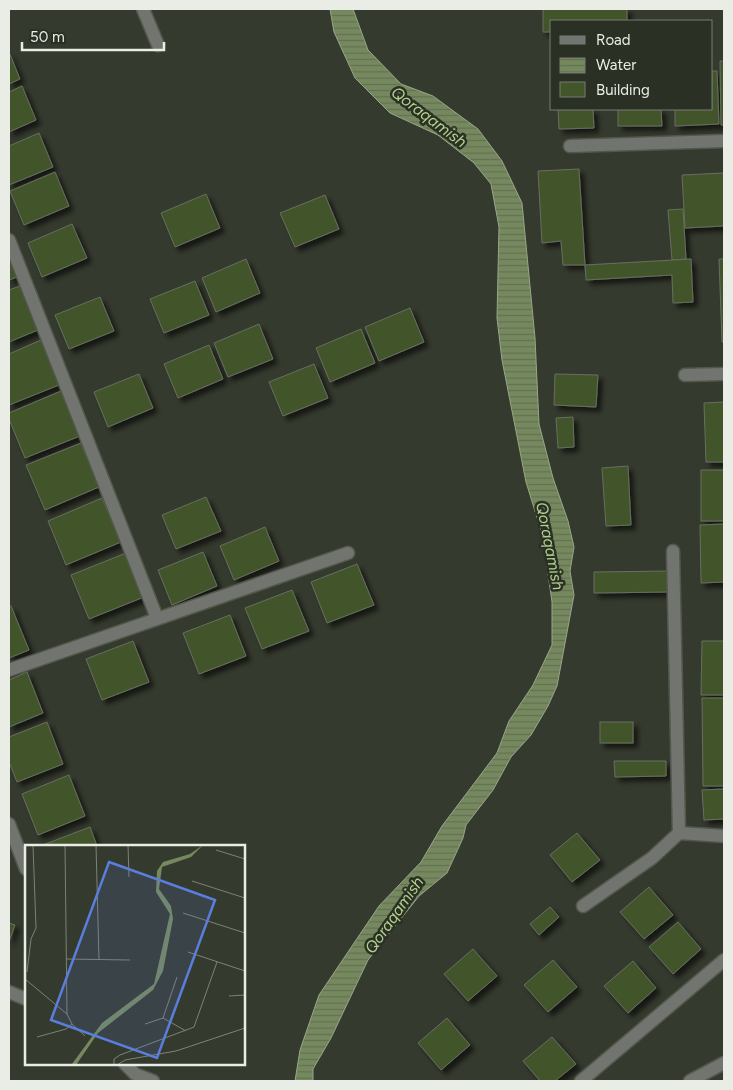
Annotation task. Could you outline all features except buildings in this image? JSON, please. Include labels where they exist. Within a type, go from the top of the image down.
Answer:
[{"type":"street","points":[[143,9],[158,45]]},
{"type":"street","points":[[570,146],[724,141]]},
{"type":"street","points":[[9,240],[157,618]]},
{"type":"street","points":[[685,375],[724,374]]},
{"type":"street","points":[[673,551],[679,833]]},
{"type":"street","points":[[9,670],[348,553]]},
{"type":"street","points":[[9,824],[25,866]]},
{"type":"street","points":[[583,906],[652,858],[679,833],[724,836]]},
{"type":"street","points":[[581,1081],[724,960]]},
{"type":"street","points":[[9,992],[25,999]]},
{"type":"street","points":[[690,1081],[724,1063]]},
{"type":"street","points":[[127,1065],[134,1078],[153,1081]]},
{"type":"water","name":"Qoraqamish","points":[[330,9],[353,9],[368,50],[401,84],[433,96],[478,129],[502,161],[522,203],[535,338],[539,424],[574,547],[570,571],[574,595],[557,686],[548,706],[531,735],[511,757],[493,790],[466,825],[463,838],[447,873],[419,896],[368,960],[331,1038],[313,1069],[313,1081],[295,1081],[300,1050],[319,995],[379,906],[421,862],[442,826],[497,753],[509,721],[533,685],[552,645],[552,602],[543,537],[526,482],[502,360],[497,318],[499,227],[491,184],[474,163],[438,135],[390,113],[355,78],[334,32]]}]
